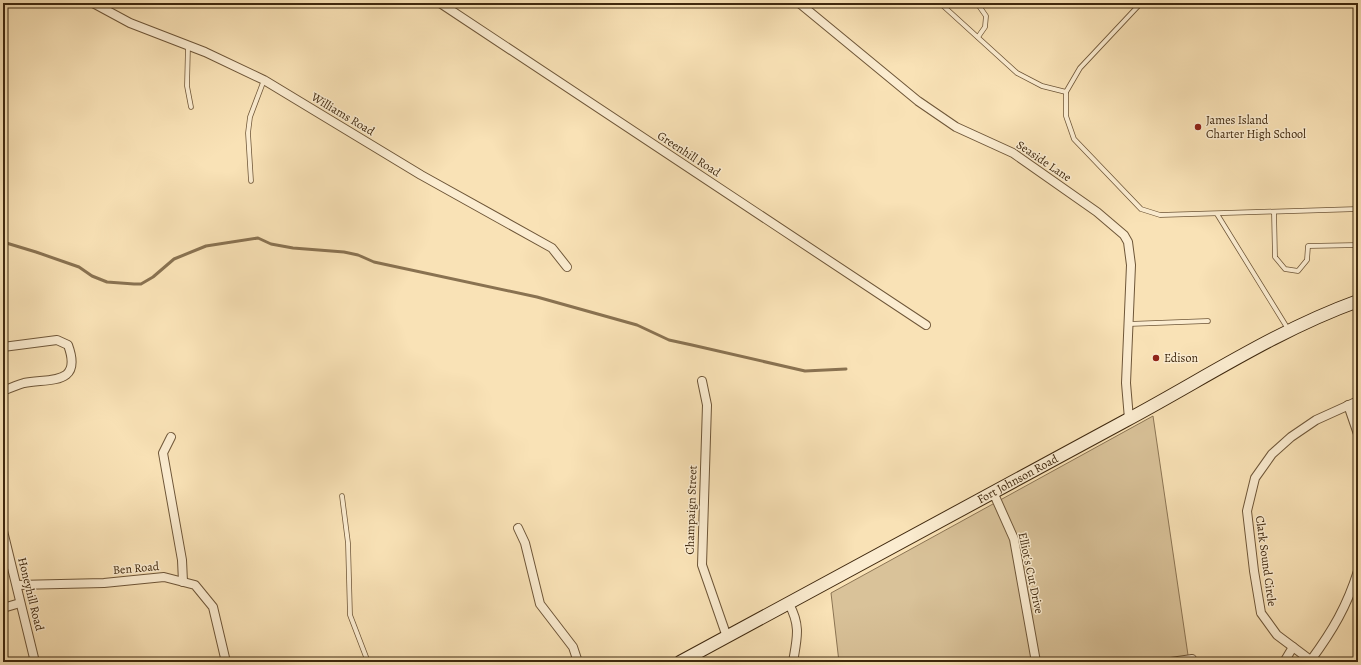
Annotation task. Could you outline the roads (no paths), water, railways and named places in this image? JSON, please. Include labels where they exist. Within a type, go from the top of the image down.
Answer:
[{"type":"main road","name":"Fort Johnson Road","points":[[680,662],[1129,419],[1288,330],[1321,314],[1358,301]]},
{"type":"street","name":"Williams Road","points":[[93,3],[130,23],[188,45],[264,80],[421,175],[552,248],[567,267]]},
{"type":"street","name":"Greenhill Road","points":[[440,3],[926,325]]},
{"type":"street","name":"Seaside Lane","points":[[799,3],[918,101],[956,127],[1013,153],[1097,212],[1124,235],[1128,242],[1131,265],[1126,383],[1129,419]]},
{"type":"street","points":[[3,347],[57,340],[68,345],[72,355],[71,368],[65,376],[50,382],[24,383],[3,391]]},
{"type":"street","name":"Champaign Street","points":[[702,381],[708,405],[702,565],[727,636]]},
{"type":"street","name":"Clark Sound Circle","points":[[1312,661],[1277,635],[1262,613],[1254,571],[1247,511],[1255,478],[1272,454],[1291,437],[1316,420],[1358,401]]},
{"type":"street","points":[[1348,405],[1358,434]]},
{"type":"street","points":[[171,437],[163,453],[182,560],[183,582]]},
{"type":"street","name":"Elliot's Cut Drive","points":[[993,492],[1014,539],[1036,662]]},
{"type":"street","points":[[518,528],[525,543],[540,604],[573,647],[578,662]]},
{"type":"street","name":"Honeyhill Road","points":[[3,531],[35,662]]},
{"type":"street","points":[[1312,661],[1331,632],[1347,603],[1358,571]]},
{"type":"street","name":"Ben Road","points":[[17,585],[104,583],[164,577],[195,585],[213,607],[226,662]]},
{"type":"street","points":[[3,608],[20,603]]},
{"type":"street","points":[[789,604],[794,612],[798,629],[793,662]]},
{"type":"street","points":[[1284,662],[1293,647]]},
{"type":"street","points":[[1171,662],[1192,659],[1192,662]]},
{"type":"lane","points":[[940,3],[1017,73],[1042,86],[1066,92]]},
{"type":"lane","points":[[977,3],[986,16],[985,27],[978,37]]},
{"type":"lane","points":[[1141,3],[1080,68],[1066,92],[1066,116],[1074,139],[1141,209],[1160,215],[1358,209]]},
{"type":"lane","points":[[188,45],[187,86],[191,107]]},
{"type":"lane","points":[[251,181],[248,133],[250,117],[264,80]]},
{"type":"lane","points":[[1274,212],[1275,257],[1285,269],[1298,271],[1307,260],[1308,246],[1358,245]]},
{"type":"lane","points":[[1217,214],[1288,330]]},
{"type":"lane","points":[[1128,324],[1208,321]]},
{"type":"lane","points":[[342,496],[348,543],[350,615],[368,662]]},
{"type":"waterway","points":[[3,242],[79,267],[92,276],[107,282],[141,284],[153,277],[174,259],[206,246],[258,238],[271,244],[293,248],[344,252],[358,255],[374,262],[537,297],[637,325],[669,340],[805,371],[846,369]]},
{"type":"place","name":"James Island Charter High School","points":[[1198,127]]},
{"type":"place","name":"Edison","points":[[1156,358]]}]
